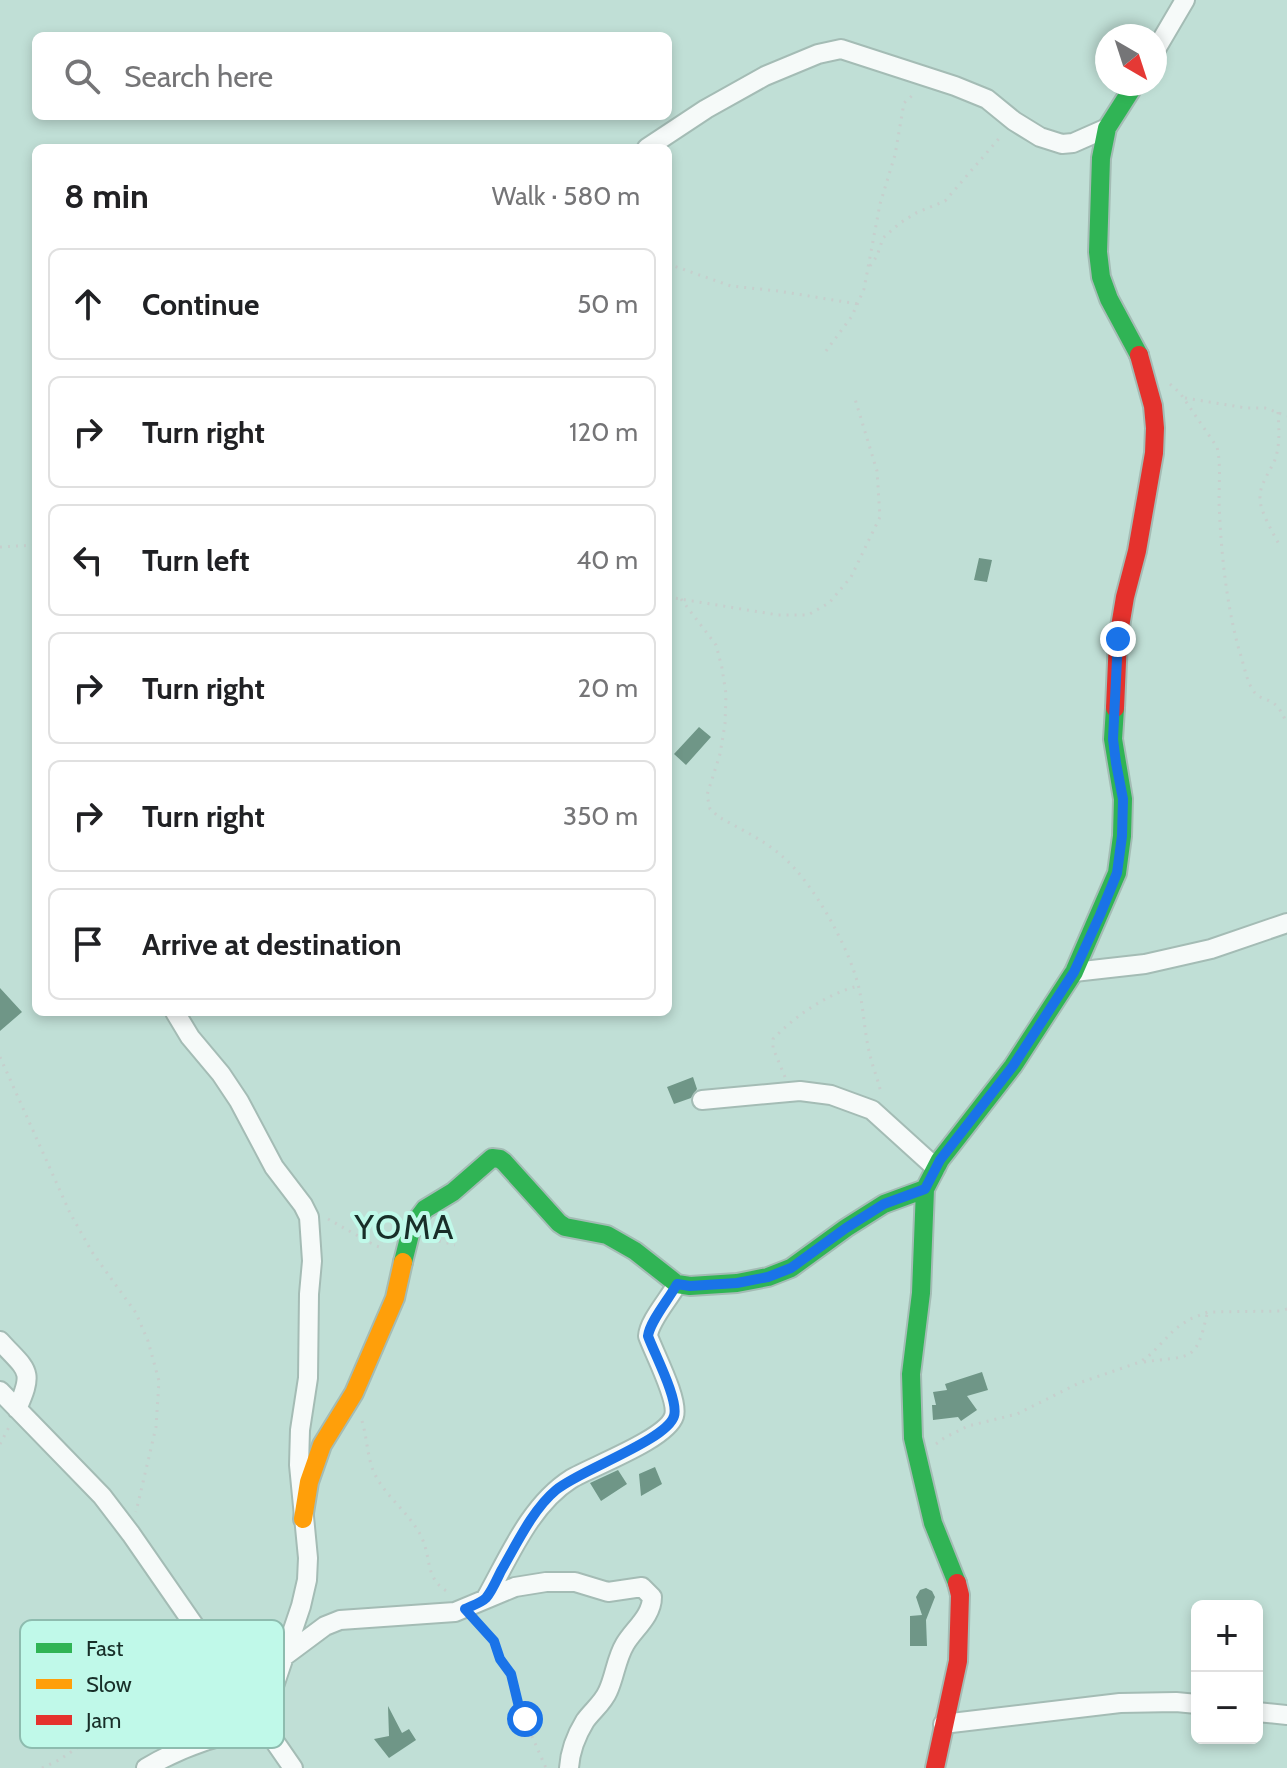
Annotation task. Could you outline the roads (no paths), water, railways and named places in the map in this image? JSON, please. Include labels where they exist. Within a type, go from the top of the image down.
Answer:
[{"type":"street","points":[[1167,31],[1185,0]]},
{"type":"street","points":[[653,144],[706,109],[765,76],[818,54],[841,49],[987,99],[1040,137],[1062,144],[1073,143],[1107,128]]},
{"type":"street","points":[[935,1768],[958,1661],[960,1595],[933,1523],[913,1438],[911,1374],[921,1293],[925,1189],[936,1168],[1013,1066],[1074,972],[1117,873],[1122,836],[1123,799],[1113,739],[1118,639],[1137,551],[1154,453],[1155,428],[1153,406],[1139,353],[1109,299],[1101,277],[1098,252],[1101,158],[1107,128],[1127,96]]},
{"type":"street","points":[[1074,972],[1145,964],[1211,949],[1287,923]]},
{"type":"street","points":[[177,1016],[239,1101],[274,1167],[309,1217],[312,1261],[308,1378],[300,1430],[299,1465],[308,1558],[307,1580],[284,1653]]},
{"type":"street","points":[[702,1100],[800,1091],[831,1095],[872,1110],[936,1168]]},
{"type":"street","points":[[303,1519],[309,1482],[322,1445],[354,1393],[395,1298],[416,1221],[425,1209],[453,1192],[492,1158],[500,1159],[565,1227],[607,1235],[635,1251],[677,1284],[690,1286],[737,1283],[768,1277],[791,1268],[884,1204],[925,1189]]},
{"type":"street","points":[[486,1598],[531,1521],[556,1490],[573,1478],[655,1437],[673,1419],[673,1399],[648,1336],[650,1326],[677,1284]]},
{"type":"street","points":[[0,1341],[25,1369],[28,1380],[17,1409]]},
{"type":"street","points":[[0,1391],[102,1496],[190,1620]]},
{"type":"street","points":[[284,1657],[325,1626],[340,1620],[446,1613],[465,1609],[515,1587],[546,1582],[575,1582],[608,1592],[642,1587],[652,1597],[651,1609],[619,1654],[604,1698],[579,1732],[569,1768]]},
{"type":"street","points":[[943,1724],[1120,1703],[1191,1703]]},
{"type":"street","points":[[1263,1713],[1287,1715]]},
{"type":"street","points":[[146,1768],[188,1748]]},
{"type":"street","points":[[279,1748],[293,1768]]},
{"type":"district","name":"YOMA","points":[[405,1227]]}]
